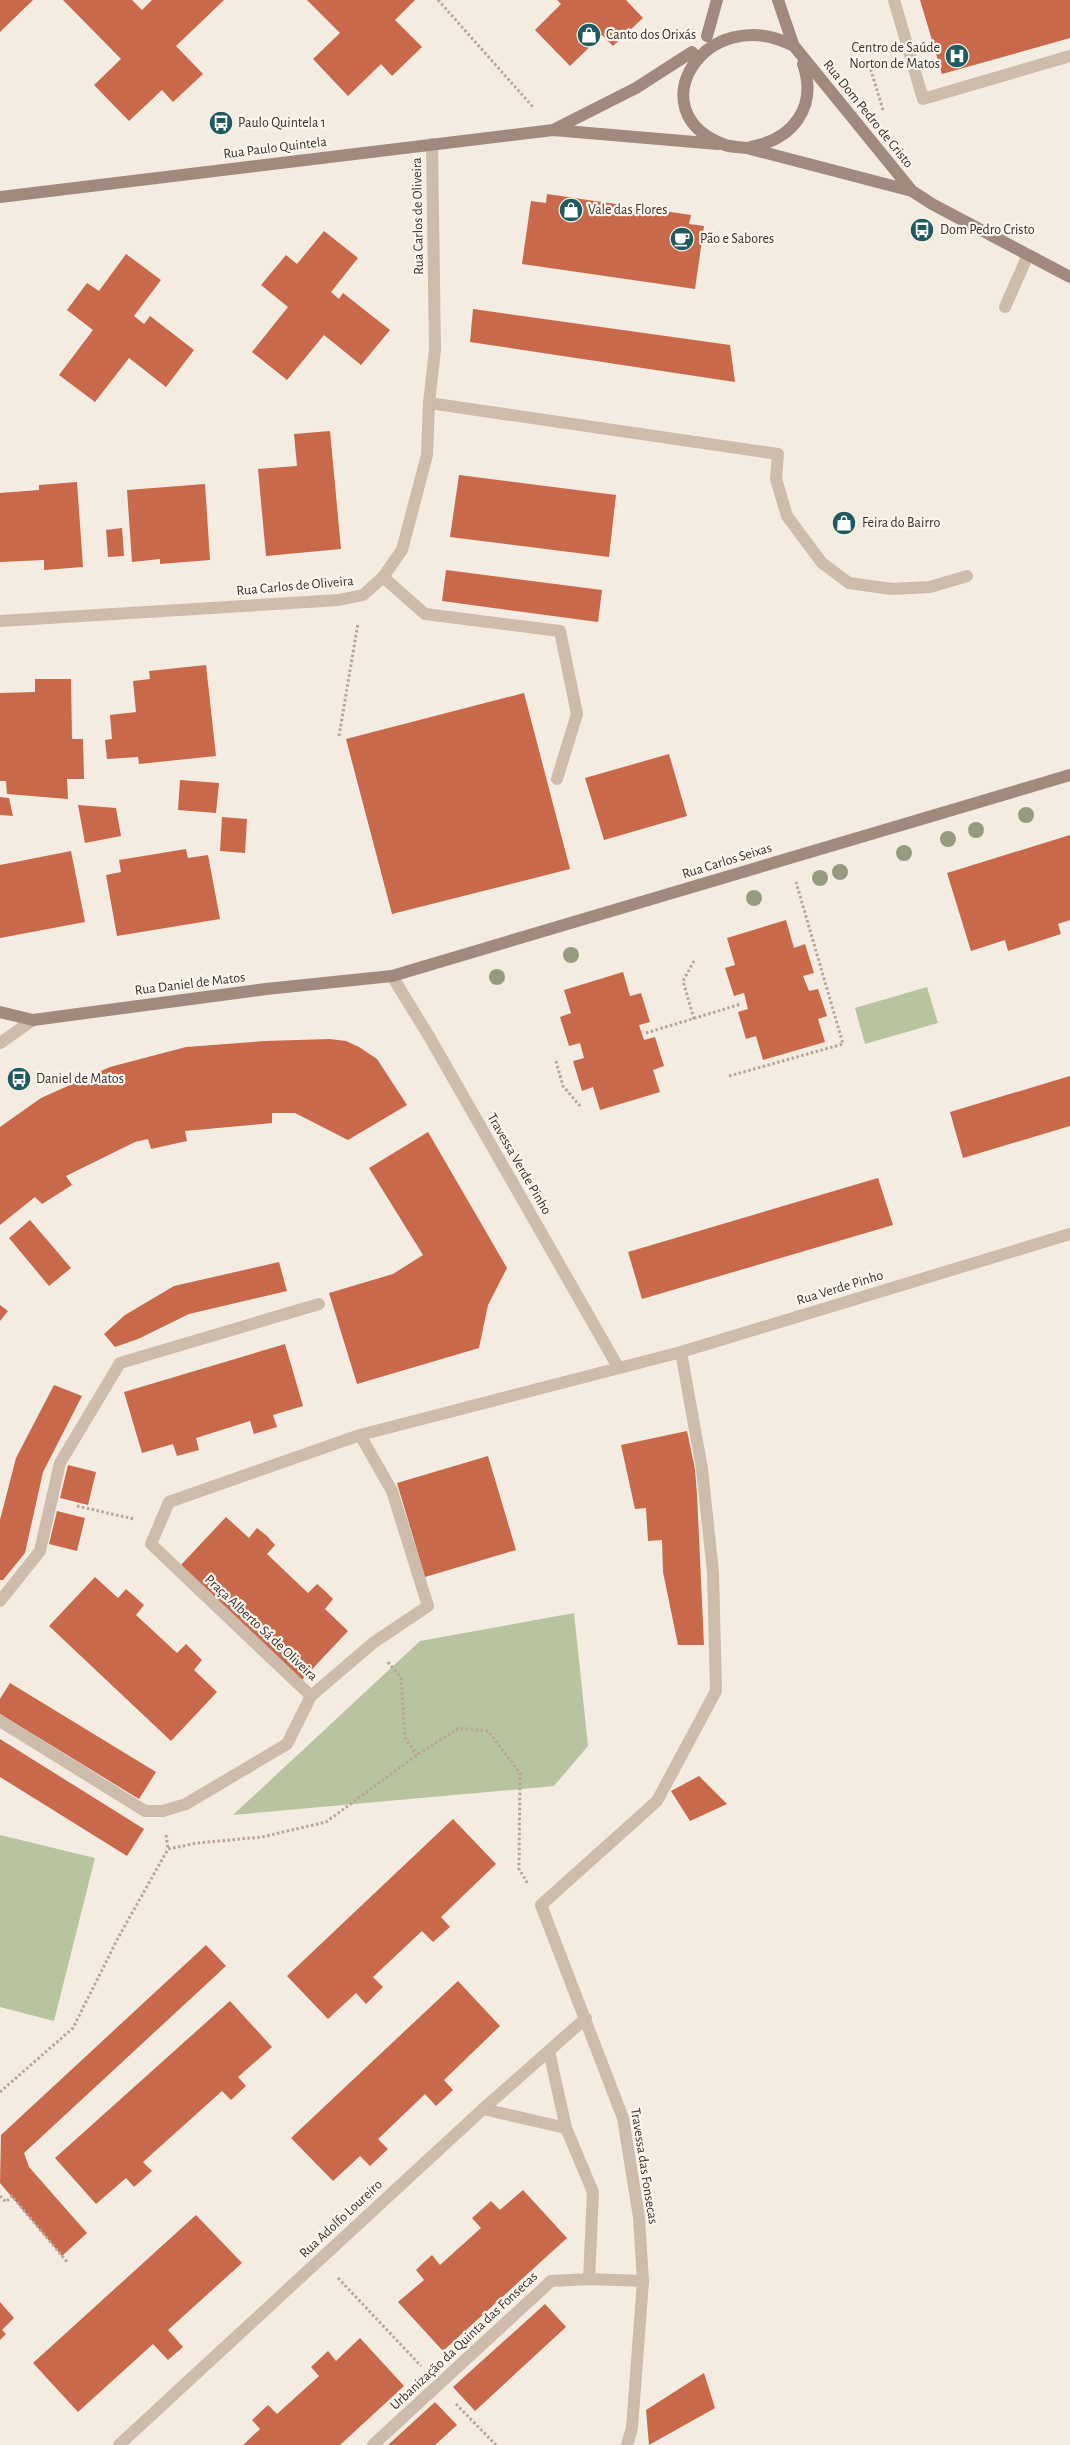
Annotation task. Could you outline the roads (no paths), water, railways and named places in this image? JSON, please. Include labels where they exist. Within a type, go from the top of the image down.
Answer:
[{"type":"street","name":"Rua Dom Pedro de Cristo","points":[[707,36],[717,0]]},
{"type":"street","name":"Rua Dom Pedro de Cristo","points":[[748,148],[768,144],[780,137],[800,118],[807,98],[808,76],[778,0]]},
{"type":"street","points":[[894,0],[923,99],[1070,56]]},
{"type":"street","name":"Rua Dom Pedro de Cristo","points":[[748,24],[762,26],[780,33],[797,51],[912,191]]},
{"type":"street","name":"Rua Dom Pedro de Cristo","points":[[723,26],[707,36],[692,52],[685,70],[682,88],[686,107],[695,123],[709,137],[726,145],[748,148],[912,191],[1028,256],[1070,277]]},
{"type":"street","name":"Rua Paulo Quintela","points":[[553,130],[636,88],[692,52]]},
{"type":"street","name":"Rua Paulo Quintela","points":[[0,197],[553,130],[726,145]]},
{"type":"street","name":"Rua Carlos de Oliveira","points":[[0,621],[339,600],[363,595],[383,578],[402,550],[427,455],[429,403],[435,350],[432,144]]},
{"type":"street","points":[[1005,307],[1028,256]]},
{"type":"street","points":[[429,403],[778,454],[776,479],[787,516],[822,562],[849,582],[892,590],[930,587],[967,576]]},
{"type":"street","points":[[383,578],[425,614],[560,631],[577,714],[557,779]]},
{"type":"street","name":"Rua Carlos Seixas","points":[[392,976],[1070,775]]},
{"type":"street","name":"Rua Daniel de Matos","points":[[0,1043],[33,1020],[266,989],[392,976]]},
{"type":"street","name":"Travessa Verde Pinho","points":[[392,976],[430,1038],[618,1367]]},
{"type":"street","points":[[0,1012],[33,1020]]},
{"type":"street","name":"Rua Verde Pinho","points":[[618,1367],[682,1352],[1070,1234]]},
{"type":"street","points":[[0,1601],[40,1551],[60,1463],[120,1363],[319,1304]]},
{"type":"street","name":"Travessa das Fonsecas","points":[[626,2445],[632,2428],[643,2281],[639,2217],[624,2118],[542,1906],[657,1801],[716,1691],[712,1562],[702,1469],[682,1352]]},
{"type":"street","name":"Praça Alberto Sá de Oliveira","points":[[360,1435],[392,1491],[428,1606],[373,1642],[311,1696],[150,1544],[170,1502],[360,1435],[618,1367]]},
{"type":"street","points":[[0,1722],[145,1811],[163,1811],[186,1804],[287,1744],[311,1696]]},
{"type":"street","name":"Rua Adolfo Loureiro","points":[[119,2445],[483,2109],[586,2018]]},
{"type":"street","points":[[549,2051],[566,2128],[593,2192],[589,2279]]},
{"type":"street","points":[[483,2109],[566,2128]]},
{"type":"street","name":"Urbanização da Quinta das Fonsecas","points":[[373,2445],[551,2280],[643,2281]]},
{"type":"place","name":"Canto dos Orixás","points":[[589,35]]},
{"type":"place","name":"Centro de Saúde Norton de Matos","points":[[957,56]]},
{"type":"place","name":"Paulo Quintela 1","points":[[221,123]]},
{"type":"place","name":"Vale das Flores","points":[[571,210]]},
{"type":"place","name":"Dom Pedro Cristo","points":[[922,230]]},
{"type":"place","name":"Pão e Sabores","points":[[682,239]]},
{"type":"place","name":"Feira do Bairro","points":[[844,523]]},
{"type":"place","name":"Daniel de Matos","points":[[19,1079]]}]
